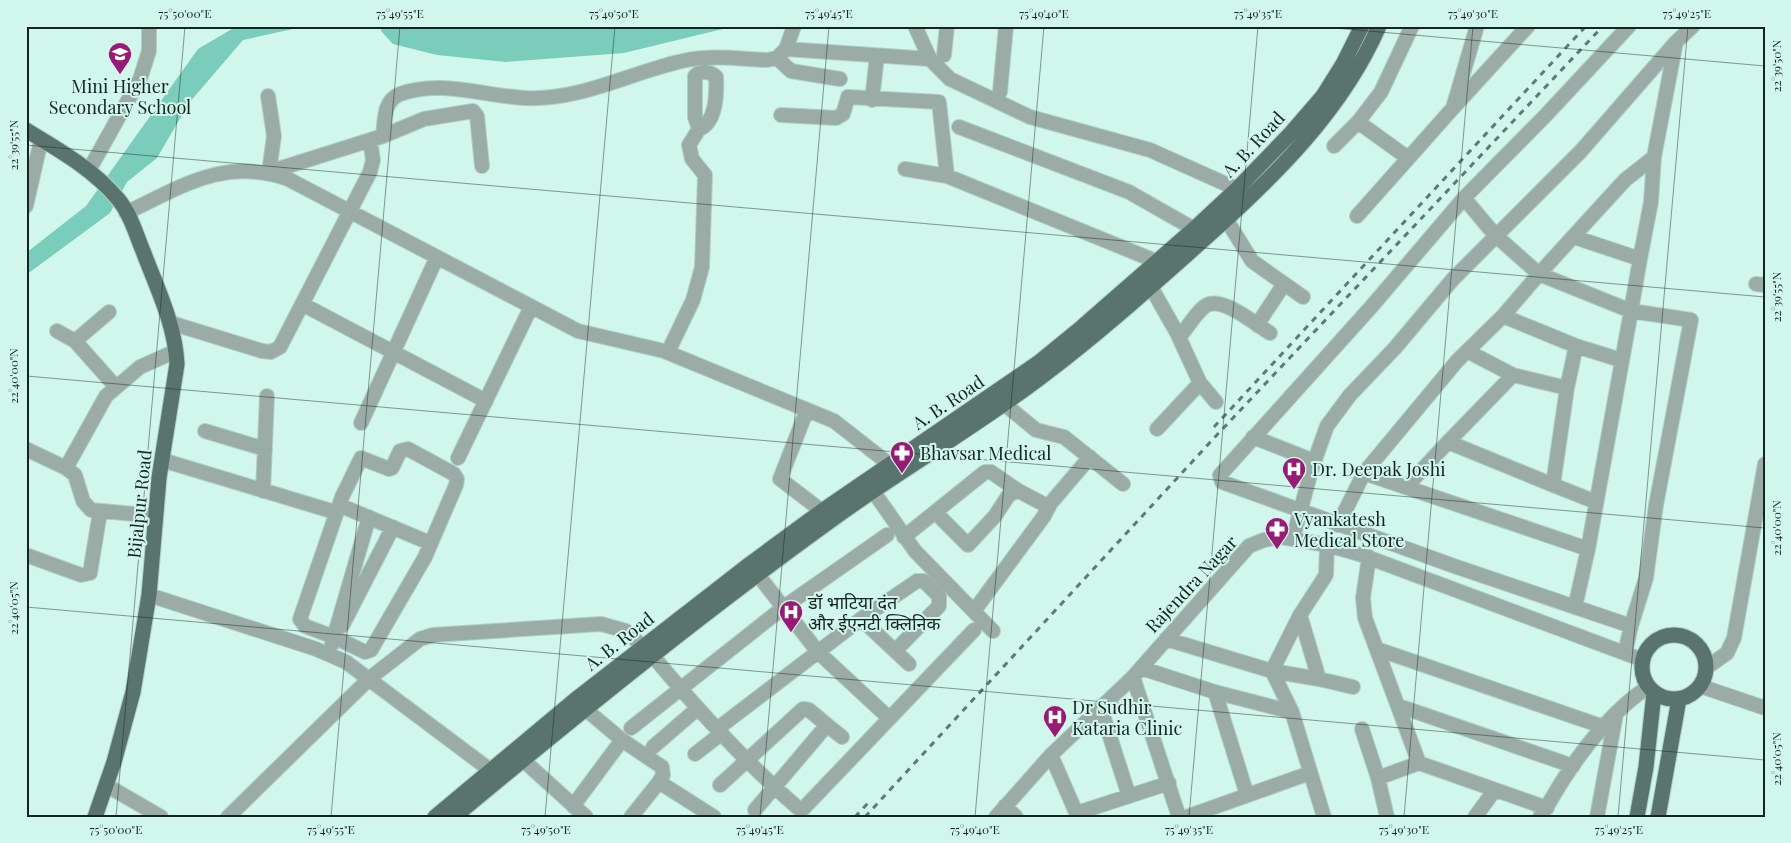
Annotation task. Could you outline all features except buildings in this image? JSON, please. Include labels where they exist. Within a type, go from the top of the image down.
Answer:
[{"type":"main road","name":"A. B. Road","points":[[435,817],[490,770],[647,651],[822,510],[1038,363],[1158,262],[1237,189],[1323,96],[1343,64],[1362,26]]},
{"type":"main road","name":"A. B. Road","points":[[454,817],[584,708],[647,651],[758,575],[873,491],[1044,375],[1152,287],[1257,190],[1335,104],[1358,68],[1379,26]]},
{"type":"main road","points":[[26,130],[92,173],[123,206]]},
{"type":"main road","name":"Bijalpur Road","points":[[95,817],[133,692],[149,595],[162,460],[176,364],[176,351],[170,323],[123,206]]},
{"type":"main road","points":[[1676,635],[1694,642],[1701,649],[1704,677],[1690,695],[1679,699],[1666,699],[1651,690],[1644,679],[1642,660],[1651,644],[1658,639],[1676,635]]},
{"type":"main road","points":[[1637,817],[1646,767],[1651,690]]},
{"type":"main road","points":[[1658,817],[1679,699]]},
{"type":"street","points":[[92,173],[140,79],[149,51],[149,26]]},
{"type":"street","points":[[794,26],[781,53],[786,68],[797,73],[840,79]]},
{"type":"street","points":[[915,26],[930,59],[950,79],[1030,118],[1150,150],[1237,189]]},
{"type":"street","points":[[944,54],[947,26]]},
{"type":"street","points":[[1000,92],[1006,26]]},
{"type":"street","points":[[1334,146],[1358,122],[1381,92],[1412,26]]},
{"type":"street","points":[[1453,108],[1477,26]]},
{"type":"street","points":[[1357,216],[1528,26]]},
{"type":"street","points":[[1629,26],[1546,115],[1464,198],[1372,306],[1222,471],[1220,479],[1222,482],[1300,512],[1631,626]]},
{"type":"street","points":[[1293,538],[1314,460],[1327,426],[1350,395],[1395,348],[1453,278],[1581,151],[1676,42],[1693,26]]},
{"type":"street","points":[[1575,606],[1588,549],[1620,360],[1651,202],[1654,157],[1676,42]]},
{"type":"street","points":[[170,323],[262,351],[271,352],[280,346],[373,166],[376,138],[388,103],[392,98],[413,90],[459,89],[540,98],[583,91],[690,59],[767,60],[781,53],[930,59]]},
{"type":"street","points":[[872,100],[877,56]]},
{"type":"street","points":[[268,96],[274,136],[269,172]]},
{"type":"street","points":[[781,115],[836,118],[843,114],[848,97],[872,100],[939,102],[947,176]]},
{"type":"street","points":[[269,172],[376,138],[424,119],[473,111],[477,116],[482,166]]},
{"type":"street","points":[[1358,122],[1408,158]]},
{"type":"street","points":[[959,127],[1130,192],[1194,229]]},
{"type":"street","points":[[668,352],[693,300],[702,267],[705,175],[689,152],[689,145],[699,129]]},
{"type":"street","points":[[26,206],[41,140]]},
{"type":"street","points":[[1338,525],[1364,473],[1468,351],[1503,316],[1625,180],[1654,157]]},
{"type":"street","points":[[906,169],[947,176],[1158,262]]},
{"type":"street","points":[[123,206],[200,177],[219,172],[244,170],[269,172],[288,179],[578,331],[668,352],[834,421],[889,464]]},
{"type":"street","points":[[1464,198],[1495,236],[1539,274],[1631,311],[1691,320],[1656,505],[1646,578],[1631,626],[1625,653]]},
{"type":"street","points":[[1226,219],[1252,261],[1303,297]]},
{"type":"street","points":[[1574,237],[1640,260]]},
{"type":"street","points":[[361,423],[436,257]]},
{"type":"street","points":[[1257,325],[1284,284]]},
{"type":"street","points":[[1152,287],[1179,337],[1200,383],[1216,402]]},
{"type":"street","points":[[1179,337],[1204,306],[1213,303],[1236,310],[1270,333]]},
{"type":"street","points":[[302,304],[486,400]]},
{"type":"street","points":[[458,458],[531,307]]},
{"type":"street","points":[[75,341],[109,312]]},
{"type":"street","points":[[1503,316],[1576,346],[1620,360]]},
{"type":"street","points":[[57,331],[75,341],[116,386]]},
{"type":"street","points":[[1553,485],[1567,388],[1576,346]]},
{"type":"street","points":[[66,468],[102,401],[116,386],[140,367],[176,351]]},
{"type":"street","points":[[1468,351],[1513,376],[1567,388]]},
{"type":"street","points":[[1407,486],[1513,376]]},
{"type":"street","points":[[1157,429],[1200,383]]},
{"type":"street","points":[[263,491],[267,396]]},
{"type":"street","points":[[1003,403],[1033,428],[1060,434],[1123,484]]},
{"type":"street","points":[[807,410],[780,479],[822,510]]},
{"type":"street","points":[[205,431],[265,449]]},
{"type":"street","points":[[1253,437],[1314,460]]},
{"type":"street","points":[[1448,442],[1596,502]]},
{"type":"street","points":[[26,449],[66,468],[78,480],[86,506],[100,512],[156,516]]},
{"type":"street","points":[[149,595],[331,646],[365,652],[371,650],[425,557],[458,479],[454,474],[408,449],[400,452],[392,468],[389,470],[361,458],[333,508],[300,619],[305,626],[331,646],[346,662],[370,678],[490,770]]},
{"type":"street","points":[[974,611],[1049,507],[1090,457]]},
{"type":"street","points":[[162,460],[263,491],[369,517],[430,543]]},
{"type":"street","points":[[1704,677],[1727,653],[1734,638],[1765,464]]},
{"type":"street","points":[[904,537],[985,472],[991,472],[1017,490],[1049,507]]},
{"type":"street","points":[[1364,473],[1407,486],[1588,549]]},
{"type":"street","points":[[935,512],[968,545],[995,516],[1008,496],[1017,490]]},
{"type":"street","points":[[873,491],[904,537],[993,631]]},
{"type":"street","points":[[26,555],[81,575],[90,573],[100,512]]},
{"type":"street","points":[[331,646],[369,517]]},
{"type":"street","points":[[331,646],[393,528]]},
{"type":"street","points":[[631,728],[784,607],[887,535]]},
{"type":"street","name":"Rajendra Nagar","points":[[1001,811],[1052,755],[1137,672],[1248,546],[1264,540],[1281,537],[1293,538],[1328,545],[1369,557],[1642,660]]},
{"type":"street","points":[[1272,671],[1300,615],[1326,575],[1328,545]]},
{"type":"street","points":[[1369,557],[1363,598],[1364,609],[1419,763]]},
{"type":"street","points":[[758,575],[818,652],[889,718]]},
{"type":"street","points":[[695,754],[719,731],[861,619],[917,581],[924,581],[940,599],[939,606],[895,651]]},
{"type":"street","points":[[1300,615],[1319,678]]},
{"type":"street","points":[[861,619],[909,664]]},
{"type":"street","points":[[228,817],[370,678],[420,640],[432,635],[601,624],[626,631],[774,787],[798,808],[806,807],[974,630]]},
{"type":"street","points":[[1166,639],[1272,671],[1319,678],[1353,687]]},
{"type":"street","points":[[1377,649],[1604,727]]},
{"type":"street","points":[[1272,671],[1292,712],[1324,817]]},
{"type":"street","points":[[1137,672],[1292,712]]},
{"type":"street","points":[[1137,672],[1179,817]]},
{"type":"street","points":[[1704,677],[1765,699]]},
{"type":"street","points":[[1704,677],[1765,708]]},
{"type":"street","points":[[1378,778],[1419,763],[1494,791],[1543,812],[1573,766],[1616,713],[1628,700],[1651,690]]},
{"type":"street","points":[[1215,692],[1247,795]]},
{"type":"street","points":[[1399,706],[1573,766]]},
{"type":"street","points":[[584,708],[622,740],[662,767],[663,775],[660,782],[631,817]]},
{"type":"street","points":[[653,748],[698,708]]},
{"type":"street","points":[[720,785],[747,758],[803,709],[809,710],[842,737]]},
{"type":"street","points":[[1101,709],[1129,796]]},
{"type":"street","points":[[1597,817],[1616,713]]},
{"type":"street","points":[[754,810],[828,725]]},
{"type":"street","points":[[1362,729],[1378,778],[1387,817]]},
{"type":"street","points":[[573,806],[622,740]]},
{"type":"street","points":[[1052,755],[1077,815],[1169,783]]},
{"type":"street","points":[[523,760],[586,817]]},
{"type":"street","points":[[1186,817],[1310,773]]},
{"type":"street","points":[[660,782],[714,817]]},
{"type":"street","points":[[106,785],[160,817]]},
{"type":"street","points":[[1475,817],[1494,791]]},
{"type":"street","points":[[1001,811],[1016,817]]},
{"type":"shaded area","points":[[237,26],[302,27],[243,40],[189,103],[157,158],[127,182],[110,213],[26,275],[26,253],[86,206],[198,49]]},
{"type":"shaded area","points":[[382,26],[735,26],[624,53],[506,62],[437,55],[393,44],[381,31]]},
{"type":"railway","points":[[1214,427],[1586,26]]},
{"type":"railway","points":[[865,817],[1215,437],[1603,26]]},
{"type":"railway","points":[[855,817],[869,802]]},
{"type":"place","name":"Mini Higher Secondary School","points":[[120,75]]},
{"type":"place","name":"Bhavsar Medical","points":[[902,474]]},
{"type":"place","name":"Dr. Deepak Joshi","points":[[1294,490]]},
{"type":"place","name":"Vyankatesh Medical Store","points":[[1277,550]]},
{"type":"place","name":"डॉ भाटिया दंत और ईएनटी क्लिनिक","points":[[791,633]]},
{"type":"place","name":"Dr Sudhir Kataria Clinic","points":[[1055,738]]}]
